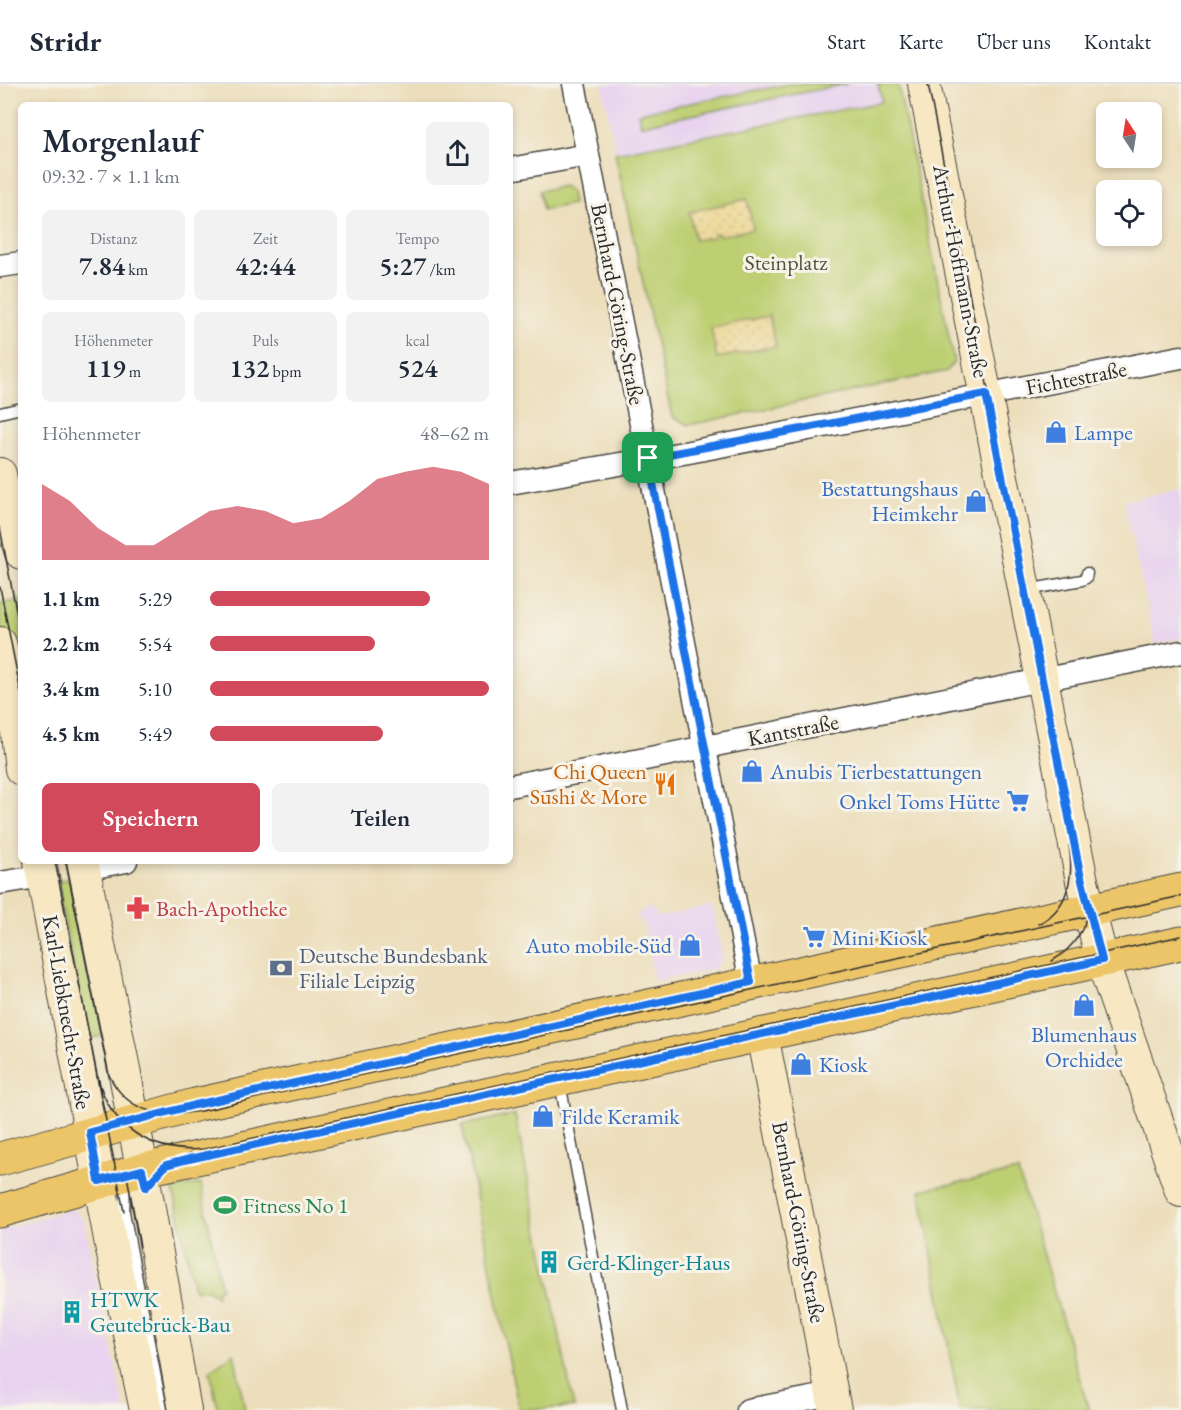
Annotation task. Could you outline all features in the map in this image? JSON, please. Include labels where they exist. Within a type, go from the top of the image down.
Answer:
[{"type":"main road","points":[[139,1167],[223,1099],[1181,890]]},
{"type":"main road","points":[[0,1211],[139,1167],[559,1079],[1181,942]]},
{"type":"main road","points":[[0,1159],[90,1132],[139,1167]]},
{"type":"street","name":"Bernhard-Göring-Straße","points":[[574,84],[751,982]]},
{"type":"street","name":"Arthur-Hoffmann-Straße","points":[[924,84],[1088,910],[1102,960],[1181,1191]]},
{"type":"street","points":[[513,168],[588,155]]},
{"type":"street","points":[[0,266],[18,263]]},
{"type":"street","name":"Fichtestraße","points":[[513,482],[1181,357]]},
{"type":"street","points":[[0,474],[18,543]]},
{"type":"street","points":[[0,644],[13,698],[18,742]]},
{"type":"street","name":"Kantstraße","points":[[513,785],[1181,652]]},
{"type":"street","name":"Karl-Liebknecht-Straße","points":[[83,865],[185,1410]]},
{"type":"street","points":[[0,883],[41,869]]},
{"type":"street","name":"Karl-Liebknecht-Straße","points":[[41,869],[90,1132],[139,1167]]},
{"type":"street","name":"Bernhard-Göring-Straße","points":[[762,1034],[833,1402]]},
{"type":"street","name":"Karl-Liebknecht-Straße","points":[[139,1167],[146,1410]]},
{"type":"street","points":[[748,1410],[833,1402]]},
{"type":"lane","points":[[0,413],[18,409]]},
{"type":"lane","points":[[1024,591],[1082,580],[1086,578],[1087,573]]},
{"type":"lane","points":[[559,1079],[622,1410]]},
{"type":"lane","points":[[139,1167],[123,1192],[124,1212],[162,1410]]},
{"type":"lane","points":[[139,1167],[171,1410]]},
{"type":"shaded area","points":[[602,84],[878,84],[882,101],[616,152]]},
{"type":"shaded area","points":[[1181,489],[1181,638],[1155,644],[1124,501]]},
{"type":"shaded area","points":[[712,906],[723,957],[714,969],[654,981],[644,924],[635,916],[648,907],[660,917]]},
{"type":"shaded area","points":[[72,1209],[84,1220],[125,1410],[0,1410],[0,1230]]},
{"type":"green space","points":[[789,84],[847,84],[641,125],[638,113]]},
{"type":"green space","name":"Steinplatz","points":[[878,84],[898,84],[954,362],[947,371],[689,425],[672,417],[615,153],[882,102]]},
{"type":"green space","points":[[564,186],[571,192],[573,204],[543,210],[539,191]]},
{"type":"green space","points":[[18,601],[18,702],[0,627],[0,604]]},
{"type":"green space","points":[[73,878],[103,1036],[87,1039],[57,881]]},
{"type":"green space","points":[[515,1115],[574,1407],[519,1410],[462,1125]]},
{"type":"green space","points":[[1018,1171],[1089,1410],[960,1410],[920,1190]]},
{"type":"green space","points":[[201,1184],[221,1288],[216,1290],[217,1296],[207,1290],[194,1289],[173,1188]]},
{"type":"green space","points":[[234,1353],[245,1410],[218,1410],[210,1371]]},
{"type":"sand","points":[[747,199],[753,229],[719,236],[718,233],[713,234],[713,237],[695,240],[689,212]]},
{"type":"sand","points":[[769,316],[776,346],[717,358],[711,328]]},
{"type":"tram line","points":[[928,84],[1088,898],[1084,926],[1074,942],[1052,961]]},
{"type":"tram line","points":[[0,528],[18,620]]},
{"type":"tram line","points":[[0,587],[18,678]]},
{"type":"tram line","points":[[1038,924],[1057,910],[1063,901],[1070,880],[1069,845]]},
{"type":"tram line","points":[[56,864],[124,1212]]},
{"type":"tram line","points":[[67,864],[109,1075],[122,1095],[139,1107],[158,1113],[178,1114],[1181,896]]},
{"type":"tram line","points":[[98,1077],[112,1110],[123,1124],[136,1134],[168,1147],[204,1149],[1181,936]]},
{"type":"tram line","points":[[166,1165],[191,1153]]},
{"type":"tram line","points":[[126,1170],[140,1247]]},
{"type":"place","name":"Lampe","points":[[1056,432]]},
{"type":"place","name":"Bestattungshaus Heimkehr","points":[[976,501]]},
{"type":"place","name":"Anubis Tierbestattungen","points":[[752,771]]},
{"type":"place","name":"Chi Queen Sushi & More","points":[[665,784]]},
{"type":"place","name":"Onkel Toms Hütte","points":[[1018,801]]},
{"type":"place","name":"Bach-Apotheke","points":[[138,908]]},
{"type":"place","name":"Mini Kiosk","points":[[814,937]]},
{"type":"place","name":"Auto mobile-Süd","points":[[690,945]]},
{"type":"place","name":"Deutsche Bundesbank Filiale Leipzig","points":[[281,968]]},
{"type":"place","name":"Blumenhaus Orchidee","points":[[1084,1005]]},
{"type":"place","name":"Kiosk","points":[[801,1064]]},
{"type":"place","name":"Filde Keramik","points":[[543,1116]]},
{"type":"place","name":"Fitness No 1","points":[[225,1205]]},
{"type":"place","name":"Gerd-Klinger-Haus","points":[[549,1262]]},
{"type":"place","name":"HTWK Geutebrück-Bau","points":[[72,1312]]},
{"type":"route","points":[[986,394],[1080,873],[1102,960],[189,1159],[166,1165],[150,1179],[146,1187],[142,1170],[99,1181],[90,1132],[195,1105],[751,982],[648,458],[986,394]]}]
